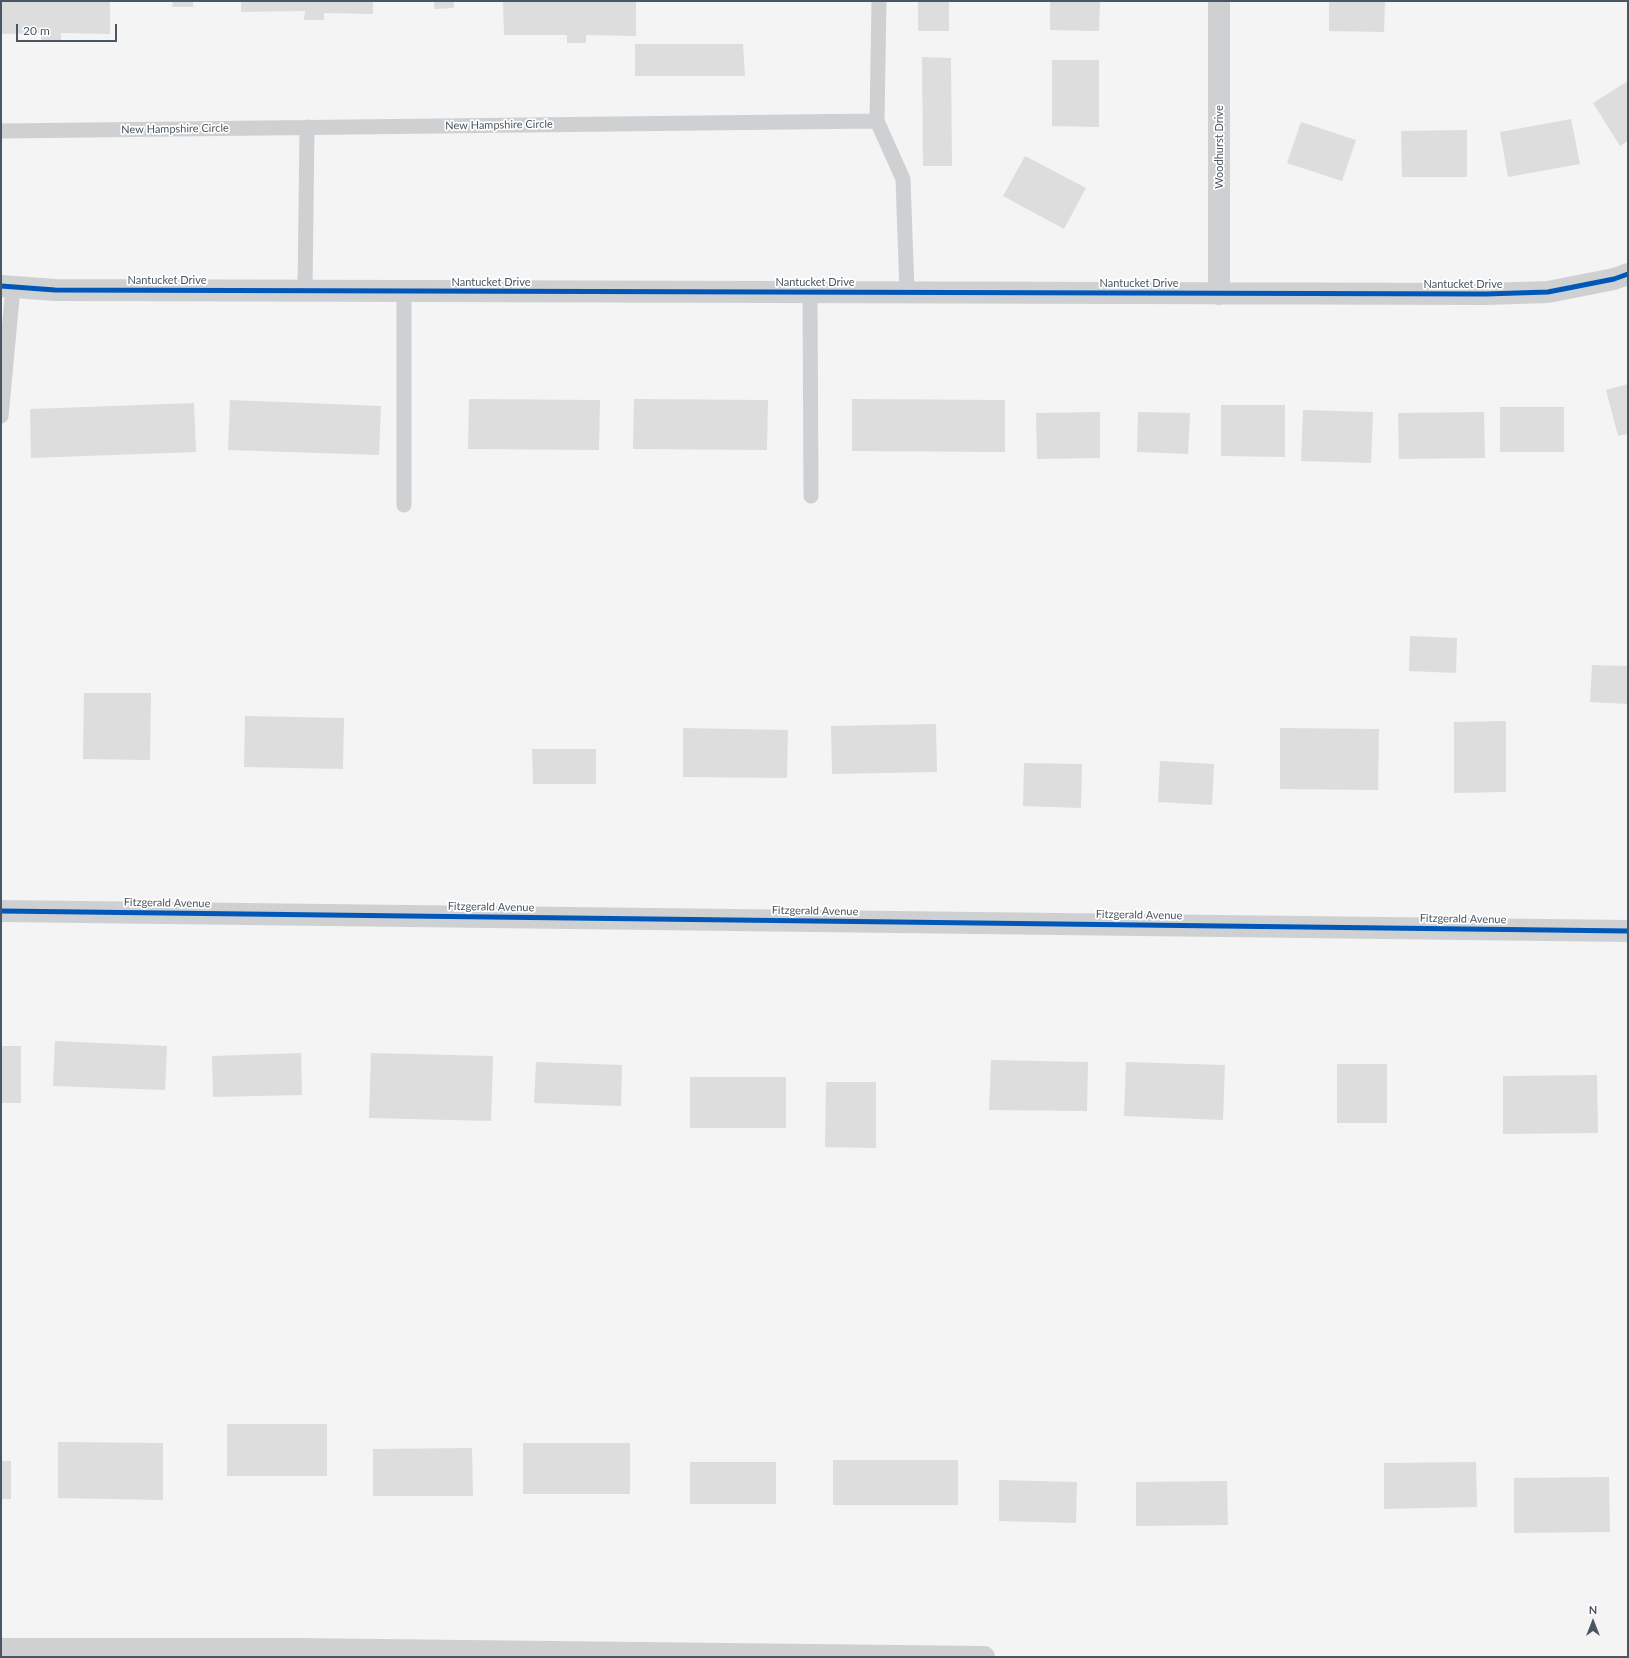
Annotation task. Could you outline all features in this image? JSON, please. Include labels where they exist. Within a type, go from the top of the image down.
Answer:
[{"type":"street","name":"Woodhurst Drive","points":[[1219,1],[1219,294]]},
{"type":"street","name":"Nantucket Drive","points":[[7,287],[62,290],[1486,294],[1548,292],[1614,279],[1628,274]]},
{"type":"street","name":"Fitzgerald Avenue","points":[[1,911],[1628,931]]},
{"type":"street","points":[[1,1649],[294,1649],[984,1657]]},
{"type":"lane","points":[[879,1],[877,120],[903,179],[907,292]]},
{"type":"lane","name":"New Hampshire Circle","points":[[1,131],[877,120]]},
{"type":"lane","points":[[305,291],[307,127]]},
{"type":"lane","points":[[1,416],[7,287]]},
{"type":"lane","points":[[404,291],[404,504]]},
{"type":"lane","points":[[810,292],[811,496]]},
{"type":"building","points":[[1,1],[110,1],[110,34],[61,33],[61,40],[41,40],[41,33],[1,34]]},
{"type":"building","points":[[173,1],[193,1],[193,7],[172,7]]},
{"type":"building","points":[[241,1],[373,1],[373,14],[324,13],[324,20],[304,20],[305,11],[241,12]]},
{"type":"building","points":[[434,1],[454,1],[454,8],[434,9]]},
{"type":"building","points":[[503,1],[636,1],[636,36],[586,35],[586,43],[567,43],[567,35],[504,35]]},
{"type":"building","points":[[918,1],[949,1],[949,31],[918,31]]},
{"type":"building","points":[[1050,1],[1100,1],[1099,31],[1050,30]]},
{"type":"building","points":[[1329,1],[1385,1],[1384,32],[1329,31]]},
{"type":"building","points":[[635,44],[743,44],[745,76],[635,76]]},
{"type":"building","points":[[922,57],[951,58],[952,166],[923,166]]},
{"type":"building","points":[[1052,60],[1099,60],[1099,127],[1052,126]]},
{"type":"building","points":[[1628,81],[1628,141],[1620,146],[1593,103]]},
{"type":"building","points":[[1571,119],[1580,164],[1508,177],[1500,132]]},
{"type":"building","points":[[1301,122],[1356,140],[1342,181],[1287,163]]},
{"type":"building","points":[[1467,130],[1467,177],[1402,177],[1401,131]]},
{"type":"building","points":[[1025,156],[1086,188],[1064,229],[1003,196]]},
{"type":"building","points":[[1628,384],[1628,434],[1618,436],[1606,390]]},
{"type":"building","points":[[469,399],[600,400],[599,450],[468,449]]},
{"type":"building","points":[[634,399],[768,400],[767,450],[633,449]]},
{"type":"building","points":[[852,399],[1005,400],[1005,452],[852,451]]},
{"type":"building","points":[[230,400],[381,406],[379,455],[228,450]]},
{"type":"building","points":[[194,403],[196,452],[31,458],[30,409]]},
{"type":"building","points":[[1221,405],[1285,405],[1285,457],[1221,456]]},
{"type":"building","points":[[1500,407],[1564,407],[1564,452],[1500,452]]},
{"type":"building","points":[[1303,410],[1373,412],[1371,463],[1301,461]]},
{"type":"building","points":[[1100,412],[1100,458],[1037,459],[1036,413]]},
{"type":"building","points":[[1138,412],[1190,413],[1188,454],[1137,452]]},
{"type":"building","points":[[1484,412],[1485,458],[1399,459],[1398,413]]},
{"type":"building","points":[[1410,636],[1457,638],[1456,673],[1409,671]]},
{"type":"building","points":[[1592,665],[1628,666],[1628,704],[1590,702]]},
{"type":"building","points":[[84,693],[151,693],[150,760],[83,759]]},
{"type":"building","points":[[245,716],[344,718],[343,769],[244,767]]},
{"type":"building","points":[[1506,721],[1506,792],[1454,793],[1454,722]]},
{"type":"building","points":[[936,724],[937,772],[832,774],[831,726]]},
{"type":"building","points":[[683,728],[788,730],[787,778],[683,777]]},
{"type":"building","points":[[1280,728],[1379,729],[1378,790],[1280,789]]},
{"type":"building","points":[[532,749],[596,749],[596,784],[533,784]]},
{"type":"building","points":[[1160,761],[1214,764],[1212,805],[1158,802]]},
{"type":"building","points":[[1024,763],[1082,764],[1081,808],[1023,806]]},
{"type":"building","points":[[55,1041],[167,1046],[165,1090],[53,1086]]},
{"type":"building","points":[[1,1046],[21,1046],[21,1103],[1,1103]]},
{"type":"building","points":[[301,1053],[302,1095],[213,1097],[212,1056]]},
{"type":"building","points":[[371,1053],[493,1056],[491,1121],[369,1118]]},
{"type":"building","points":[[991,1060],[1088,1062],[1087,1111],[989,1110]]},
{"type":"building","points":[[536,1062],[622,1065],[621,1106],[534,1103]]},
{"type":"building","points":[[1126,1062],[1225,1065],[1223,1120],[1124,1116]]},
{"type":"building","points":[[1337,1064],[1387,1064],[1387,1123],[1337,1123]]},
{"type":"building","points":[[1597,1075],[1598,1133],[1503,1134],[1503,1076]]},
{"type":"building","points":[[690,1077],[786,1077],[786,1128],[690,1128]]},
{"type":"building","points":[[826,1082],[876,1082],[876,1148],[825,1147]]},
{"type":"building","points":[[227,1424],[327,1424],[327,1476],[227,1476]]},
{"type":"building","points":[[58,1442],[163,1443],[163,1500],[58,1498]]},
{"type":"building","points":[[523,1443],[630,1443],[630,1494],[523,1494]]},
{"type":"building","points":[[472,1448],[473,1496],[373,1496],[373,1449]]},
{"type":"building","points":[[833,1460],[958,1460],[958,1505],[833,1505]]},
{"type":"building","points":[[1,1461],[11,1461],[11,1499],[1,1499]]},
{"type":"building","points":[[690,1462],[776,1462],[776,1504],[690,1504]]},
{"type":"building","points":[[1476,1462],[1477,1507],[1384,1509],[1384,1463]]},
{"type":"building","points":[[1609,1477],[1610,1532],[1514,1533],[1514,1478]]},
{"type":"building","points":[[999,1480],[1077,1482],[1076,1523],[999,1521]]},
{"type":"building","points":[[1227,1481],[1228,1525],[1136,1526],[1136,1482]]},
{"type":"cycle path","points":[[1,286],[55,290],[1486,294],[1548,292],[1614,279],[1628,274]]},
{"type":"cycle path","points":[[1,911],[1628,931]]}]
